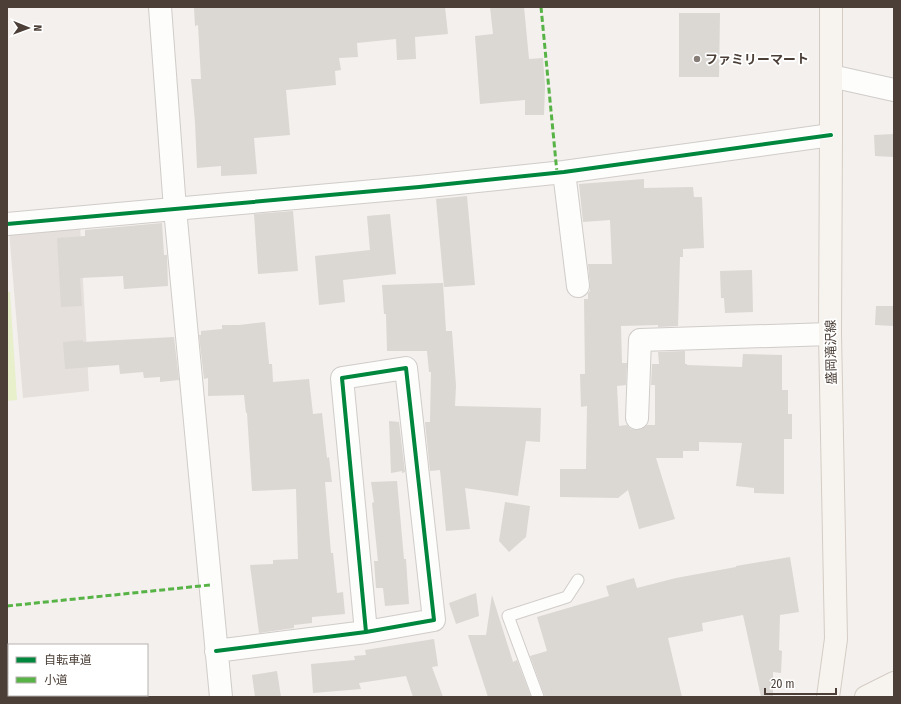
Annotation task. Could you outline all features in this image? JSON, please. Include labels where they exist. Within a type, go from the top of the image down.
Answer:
[{"type":"main road","name":"盛岡滝沢線","points":[[828,697],[836,639],[830,334],[831,7]]},
{"type":"main road","points":[[866,697],[894,682]]},
{"type":"street","points":[[160,7],[175,209],[221,697]]},
{"type":"street","points":[[831,76],[894,90]]},
{"type":"street","points":[[7,224],[419,187],[564,172],[831,135]]},
{"type":"street","points":[[564,172],[578,286]]},
{"type":"street","points":[[637,418],[640,340],[830,334]]},
{"type":"street","points":[[216,651],[366,632],[434,620],[406,368],[342,378],[366,632]]},
{"type":"lane","points":[[538,697],[508,616],[567,597],[578,580]]},
{"type":"shaded area","points":[[80,225],[89,391],[23,398],[9,231]]},
{"type":"green space","points":[[7,292],[10,292],[17,400],[7,401]]},
{"type":"building","points":[[194,7],[445,7],[448,34],[415,37],[416,59],[397,60],[396,39],[357,43],[358,57],[339,58],[341,70],[335,71],[336,85],[286,90],[290,135],[254,138],[257,174],[221,176],[221,166],[197,168],[191,79],[201,79],[198,25],[195,26]]},
{"type":"building","points":[[490,7],[524,7],[529,59],[543,58],[545,86],[544,115],[525,115],[525,100],[480,104],[475,36],[493,34]]},
{"type":"building","points":[[679,13],[720,13],[719,77],[679,77]]},
{"type":"building","points":[[894,134],[894,157],[875,156],[874,135]]},
{"type":"building","points":[[644,179],[644,188],[693,187],[694,197],[702,197],[704,248],[683,249],[683,257],[680,257],[678,326],[621,326],[622,363],[627,363],[626,385],[617,386],[619,426],[627,425],[631,429],[637,430],[642,429],[647,425],[655,425],[655,385],[651,385],[652,364],[659,364],[658,352],[685,351],[685,364],[687,365],[742,367],[743,354],[782,355],[782,390],[788,390],[788,414],[792,414],[792,439],[784,439],[784,494],[754,493],[754,488],[736,486],[742,443],[699,442],[699,451],[683,451],[683,458],[656,458],[675,519],[639,529],[628,490],[618,498],[560,497],[560,469],[586,469],[587,406],[581,407],[580,374],[585,374],[584,299],[588,299],[588,293],[590,291],[588,264],[612,264],[610,220],[583,222],[579,184]]},
{"type":"building","points":[[467,196],[475,285],[444,287],[436,199]]},
{"type":"building","points":[[293,211],[298,271],[258,274],[254,214]]},
{"type":"building","points":[[390,214],[396,274],[343,280],[345,302],[319,305],[315,256],[370,250],[367,216]]},
{"type":"building","points":[[162,223],[164,255],[167,255],[168,286],[124,289],[123,276],[80,278],[82,306],[61,307],[57,238],[85,236],[85,230]]},
{"type":"building","points":[[752,270],[753,312],[725,313],[724,298],[721,298],[720,271]]},
{"type":"building","points":[[443,283],[446,331],[452,331],[456,386],[455,406],[541,408],[540,442],[526,441],[518,496],[465,488],[470,529],[446,531],[440,470],[430,471],[425,422],[430,422],[431,372],[429,372],[427,351],[387,351],[386,314],[384,314],[382,285]]},
{"type":"building","points":[[876,306],[894,306],[894,326],[875,325]]},
{"type":"building","points":[[265,322],[269,364],[272,364],[273,382],[309,379],[313,414],[322,413],[327,458],[329,457],[332,482],[325,482],[331,553],[333,553],[337,593],[343,592],[345,614],[312,617],[312,623],[294,625],[294,628],[259,633],[250,565],[273,564],[273,560],[298,559],[296,489],[252,491],[247,413],[244,395],[208,396],[208,378],[204,379],[199,335],[201,335],[201,331],[222,329],[222,325]]},
{"type":"building","points":[[174,337],[179,380],[160,382],[160,377],[144,378],[143,372],[120,374],[119,365],[65,369],[63,342]]},
{"type":"building","points":[[389,421],[399,422],[405,472],[402,473],[402,471],[391,473]]},
{"type":"building","points":[[397,481],[404,559],[406,559],[409,604],[385,606],[383,588],[376,588],[374,561],[378,561],[372,503],[374,502],[371,482]]},
{"type":"building","points":[[505,502],[530,506],[526,537],[509,552],[499,541]]},
{"type":"building","points":[[790,557],[799,612],[780,615],[779,650],[782,651],[781,673],[773,672],[773,697],[761,697],[743,615],[702,623],[703,631],[668,638],[682,697],[545,697],[530,656],[547,651],[537,617],[609,596],[606,586],[634,578],[637,588],[676,578]]},
{"type":"building","points":[[476,593],[479,616],[456,624],[449,603]]},
{"type":"building","points":[[492,595],[513,662],[517,660],[531,697],[488,697],[468,635],[486,635]]},
{"type":"building","points":[[434,639],[438,666],[432,667],[443,697],[413,697],[406,676],[359,683],[361,689],[313,693],[311,664],[355,660],[354,656],[366,655],[365,650]]},
{"type":"building","points":[[277,671],[281,697],[255,697],[252,675]]},
{"type":"marked path","points":[[541,7],[557,173]]},
{"type":"marked path","points":[[7,606],[210,585]]},
{"type":"cycle path","points":[[7,224],[419,187],[564,172],[831,135]]},
{"type":"cycle path","points":[[216,651],[366,632],[434,620],[406,368],[342,378],[366,632]]},
{"type":"place","name":"ファミリーマート","points":[[697,59]]}]
